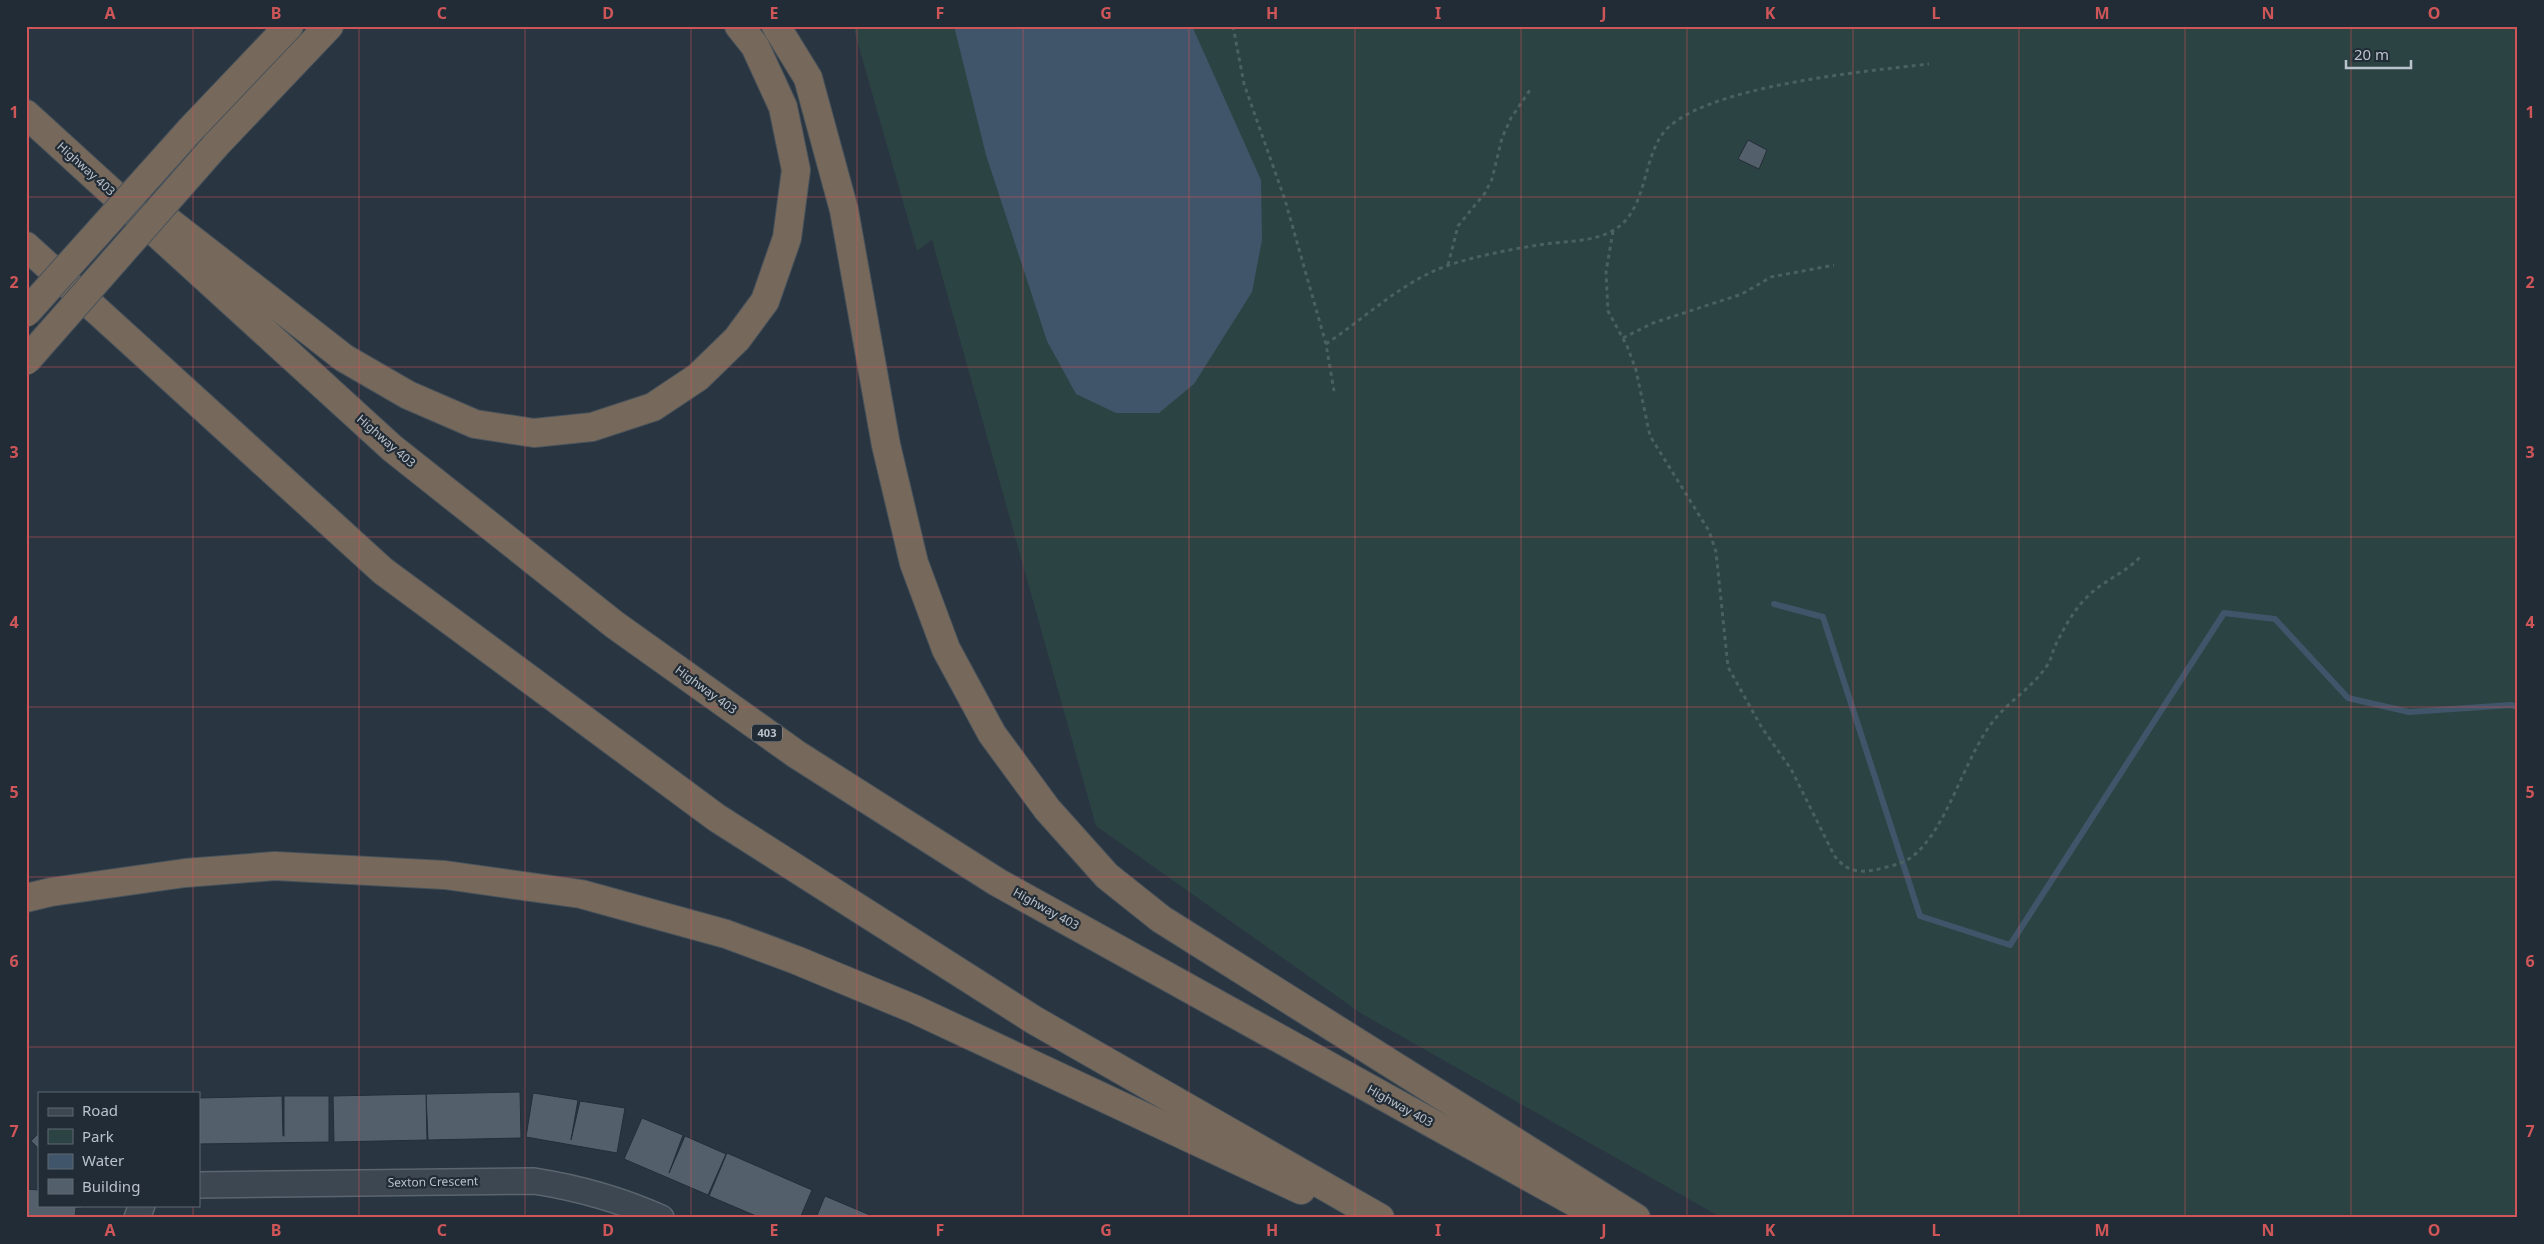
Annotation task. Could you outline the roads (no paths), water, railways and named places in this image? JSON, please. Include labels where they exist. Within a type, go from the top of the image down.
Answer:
[{"type":"highway","points":[[26,313],[191,129],[289,26]]},
{"type":"highway","points":[[26,361],[215,146],[329,26]]},
{"type":"highway","points":[[26,108],[344,358],[408,395],[475,424],[534,433],[592,427],[652,407],[698,377],[737,339],[765,301],[787,238],[796,170],[783,107],[755,46],[740,26]]},
{"type":"highway","points":[[776,26],[808,78],[844,210],[886,445],[914,563],[946,649],[992,734],[1047,809],[1107,876],[1161,919],[1636,1218]]},
{"type":"highway","name":"Highway 403","points":[[26,114],[392,448],[615,625],[796,754],[996,882],[1602,1218]]},
{"type":"highway","points":[[26,246],[383,571],[717,818],[1034,1020],[1380,1218]]},
{"type":"highway","points":[[26,898],[51,892],[185,873],[274,866],[444,875],[581,894],[726,934],[796,960],[914,1009],[1362,1218]]},
{"type":"street","name":"Sexton Crescent","points":[[200,1185],[534,1181],[579,1188],[607,1196],[660,1218]]},
{"type":"street","points":[[137,1218],[142,1206]]},
{"type":"water","points":[[954,26],[1192,26],[1261,180],[1262,240],[1252,292],[1194,384],[1159,413],[1116,413],[1076,394],[1047,341],[986,155]]},
{"type":"waterway","points":[[1774,604],[1823,617],[1920,916],[2010,945],[2224,613],[2275,619],[2348,698],[2409,712],[2511,705],[2518,707]]}]
